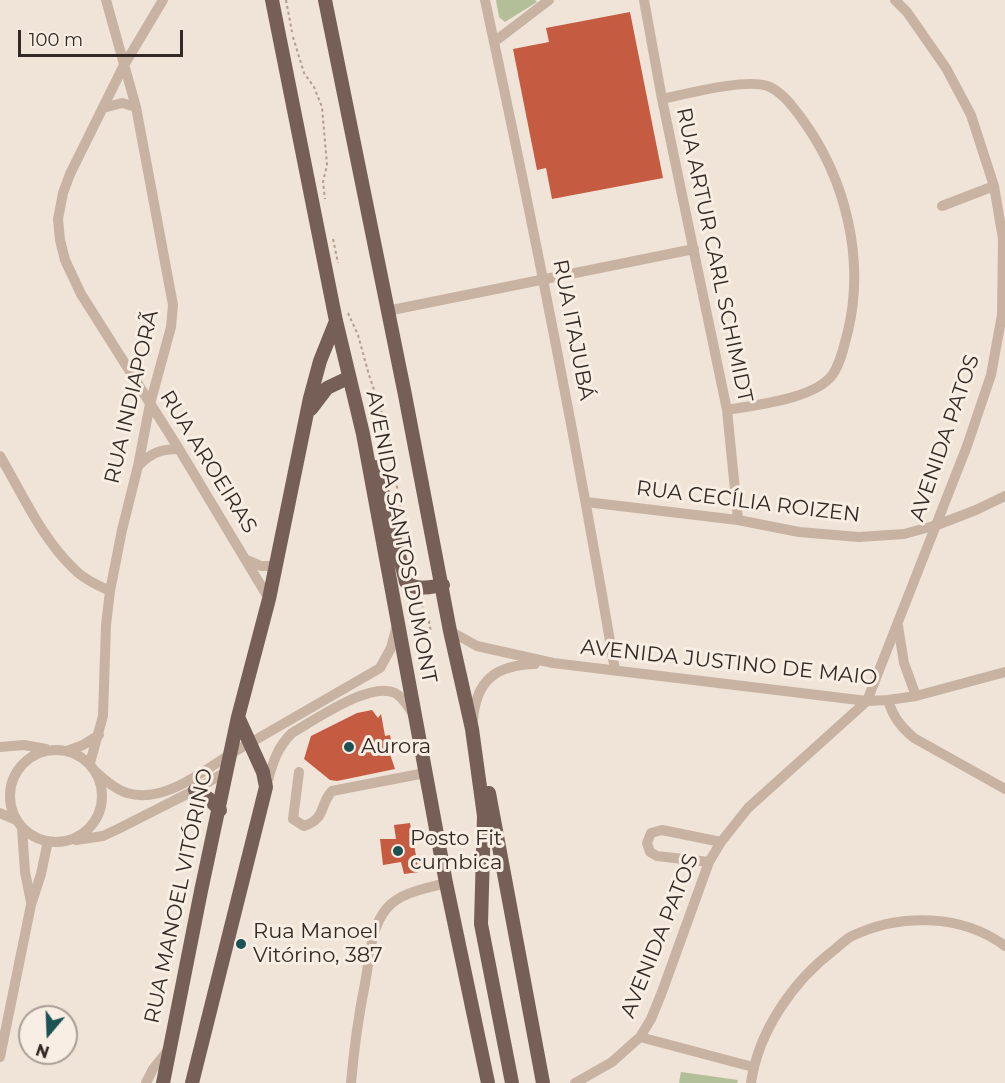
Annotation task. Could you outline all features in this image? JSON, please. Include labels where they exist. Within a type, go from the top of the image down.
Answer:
[{"type":"main road","name":"AVENIDA SANTOS DUMONT","points":[[272,0],[336,321],[363,434],[446,883],[488,1083]]},
{"type":"main road","name":"AVENIDA SANTOS DUMONT","points":[[325,0],[443,585],[450,631],[472,729],[484,816],[481,924],[512,1083]]},
{"type":"main road","name":"RUA MANOEL VITÓRINO","points":[[163,1083],[238,717],[269,599],[314,382],[336,321]]},
{"type":"main road","name":"RUA MANOEL VITÓRINO","points":[[307,416],[327,388],[348,378]]},
{"type":"main road","points":[[363,434],[382,487],[403,575],[412,587],[443,585]]},
{"type":"main road","points":[[192,1083],[266,787],[263,772],[238,717]]},
{"type":"main road","points":[[479,777],[491,797],[543,1083]]},
{"type":"main road","points":[[195,789],[220,810]]},
{"type":"street","name":"RUA INDIAPORÃ","points":[[93,768],[105,695],[106,625],[110,591],[150,404],[171,327],[173,305],[136,107],[105,0]]},
{"type":"street","name":"RUA AROEIRAS","points":[[164,0],[123,67],[69,174],[58,219],[60,240],[65,260],[81,294],[269,599]]},
{"type":"street","name":"RUA ITAJUBÁ","points":[[485,0],[544,279],[615,670]]},
{"type":"street","points":[[494,42],[549,0]]},
{"type":"street","name":"RUA ARTUR CARL SCHIMIDT","points":[[644,0],[662,99],[727,410],[738,520]]},
{"type":"street","name":"AVENIDA PATOS","points":[[575,1083],[612,1062],[640,1037],[651,1019],[709,862],[722,842],[748,808],[867,701],[937,525],[991,375],[1002,315],[1003,239],[994,186],[971,115],[946,68],[907,12],[895,0]]},
{"type":"street","points":[[662,99],[710,89],[746,85],[760,84],[771,87],[789,102],[811,131],[829,165],[841,195],[851,239],[855,278],[852,312],[842,354],[832,375],[818,387],[799,395],[727,410]]},
{"type":"street","points":[[103,108],[122,103],[136,107]]},
{"type":"street","points":[[942,206],[994,186]]},
{"type":"street","points":[[387,311],[694,249]]},
{"type":"street","points":[[138,466],[151,453],[158,450],[178,449]]},
{"type":"street","points":[[0,456],[44,531],[62,556],[74,570],[110,591]]},
{"type":"street","name":"RUA CECÍLIA ROIZEN","points":[[586,502],[738,520],[799,532],[859,537],[904,534],[937,525],[1005,496]]},
{"type":"street","name":"RUA AROEIRAS","points":[[245,559],[261,566],[276,566]]},
{"type":"street","points":[[0,747],[24,745],[76,754],[112,786],[127,793],[154,794],[174,788],[195,777],[231,752],[380,668],[391,648],[397,623]]},
{"type":"street","points":[[898,623],[904,663],[916,696]]},
{"type":"street","name":"AVENIDA JUSTINO DE MAIO","points":[[450,631],[477,646],[553,663],[867,701],[916,696],[1005,672]]},
{"type":"street","name":"AVENIDA JUSTINO DE MAIO","points":[[472,729],[474,706],[478,694],[492,676],[515,664],[553,663]]},
{"type":"street","points":[[266,787],[283,741],[292,733],[368,692],[395,693],[403,699],[415,716]]},
{"type":"street","points":[[888,700],[892,714],[901,727],[914,738],[1005,789]]},
{"type":"street","points":[[67,751],[99,735]]},
{"type":"street","points":[[31,905],[19,824],[9,800],[11,783],[18,768],[28,758],[49,750]]},
{"type":"street","points":[[69,841],[90,828],[98,816],[102,803],[102,789],[93,768]]},
{"type":"street","points":[[0,813],[38,839],[54,843],[103,836],[227,771]]},
{"type":"street","points":[[299,772],[293,819],[304,826],[315,822],[322,813],[329,793],[336,789],[426,773]]},
{"type":"street","points":[[709,862],[657,856],[650,852],[647,843],[651,833],[662,830],[722,842]]},
{"type":"street","points":[[0,1057],[31,905],[48,841]]},
{"type":"street","points":[[351,1083],[354,1038],[373,938],[379,921],[388,906],[401,897],[446,883]]},
{"type":"street","points":[[751,1083],[753,1067],[774,1020],[792,991],[815,964],[851,937],[891,922],[927,919],[964,926],[997,940],[1005,946]]},
{"type":"street","points":[[640,1037],[753,1067]]},
{"type":"street","points":[[146,1083],[153,1069],[169,1049]]},
{"type":"path","points":[[286,0],[293,36],[304,73],[314,87],[322,107],[327,165],[323,182],[325,203]]},
{"type":"path","points":[[333,236],[339,268]]},
{"type":"path","points":[[346,309],[358,335],[386,425],[402,516]]},
{"type":"path","points":[[416,587],[431,633]]},
{"type":"green space","points":[[496,0],[535,0],[537,2],[505,22],[499,17]]},
{"type":"green space","points":[[681,1072],[738,1080],[737,1083],[679,1083]]},
{"type":"building","points":[[630,12],[663,178],[552,199],[546,168],[537,170],[513,49],[549,42],[546,28]]},
{"type":"building","name":"Aurora","points":[[372,710],[378,718],[381,714],[385,736],[390,735],[392,745],[388,748],[395,769],[337,781],[330,780],[304,759],[311,736],[357,713]]},
{"type":"building","name":"Posto Fit cumbica","points":[[410,823],[419,872],[404,874],[401,862],[383,865],[380,839],[396,839],[394,825]]},
{"type":"place","name":"Aurora","points":[[349,747]]},
{"type":"place","name":"Posto Fit cumbica","points":[[398,851]]},
{"type":"place","name":"Rua Manoel Vitórino, 387","points":[[241,944]]}]
